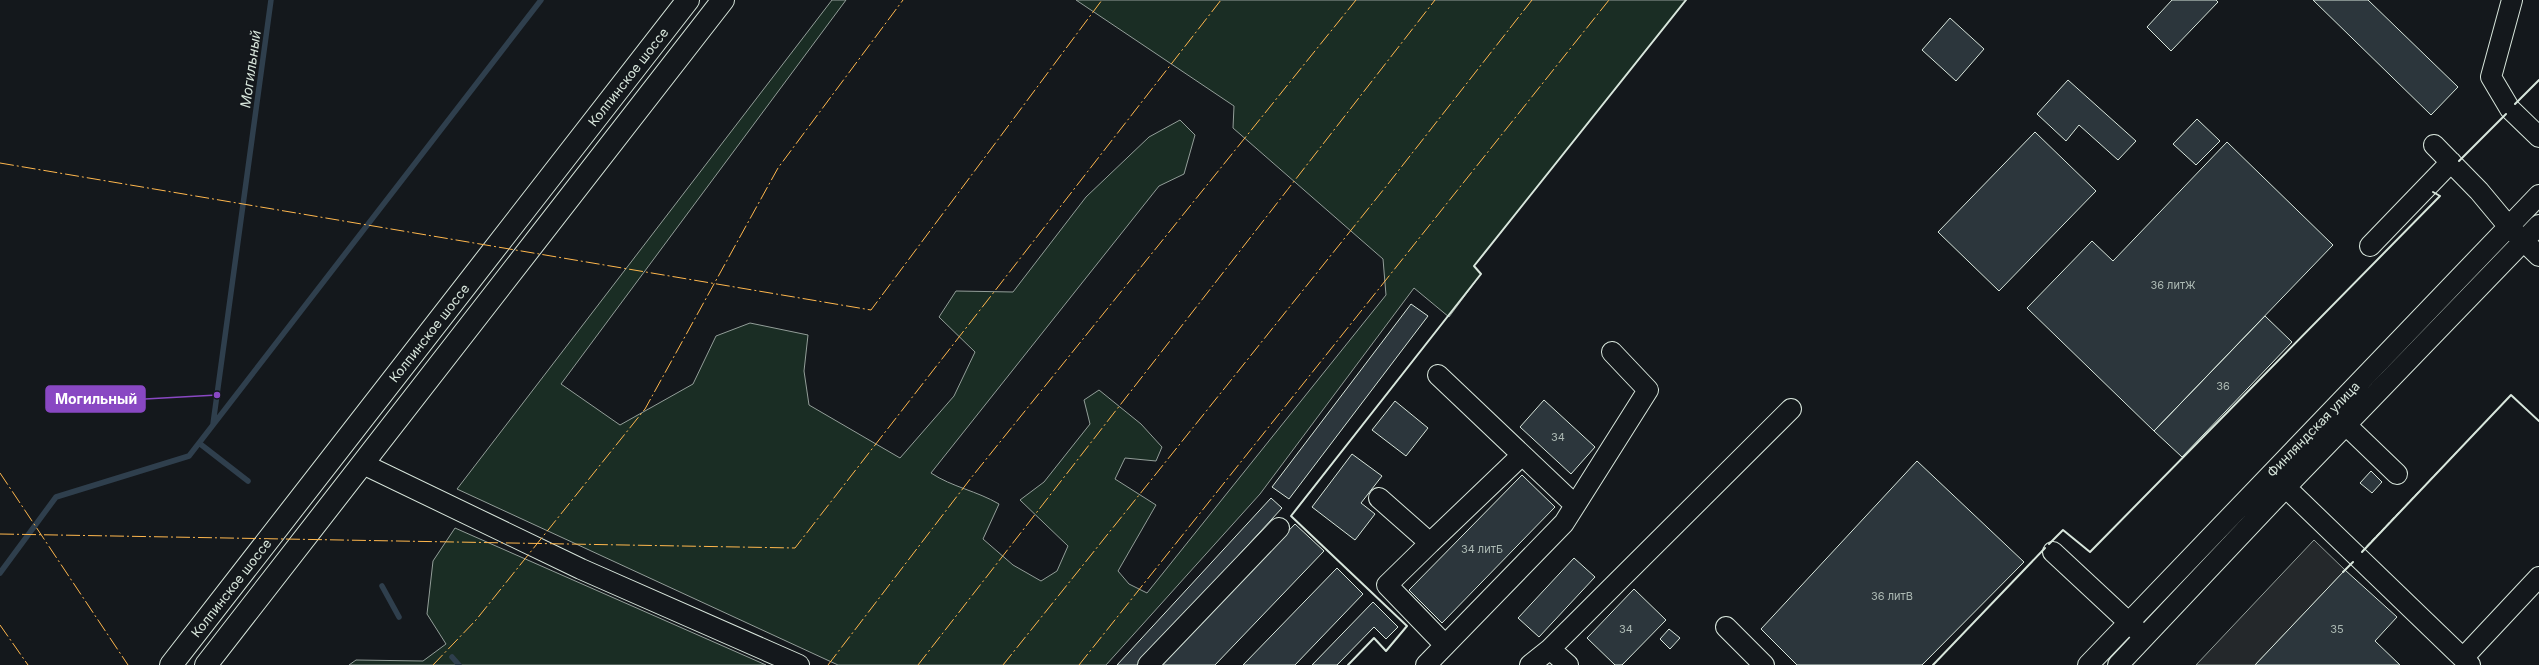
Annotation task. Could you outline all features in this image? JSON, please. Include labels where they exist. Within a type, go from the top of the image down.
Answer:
[{"type":"main road","name":"Колпинское шоссе","points":[[171,665],[688,0]]},
{"type":"main road","name":"Колпинское шоссе","points":[[206,665],[722,0]]},
{"type":"street","points":[[2512,0],[2491,77],[2510,109],[2539,137]]},
{"type":"street","points":[[2434,145],[2479,190],[2523,242],[2539,256]]},
{"type":"street","points":[[2370,246],[2451,162]]},
{"type":"street","name":"Финляндская улица","points":[[2088,665],[2539,195]]},
{"type":"street","name":"Финляндская улица","points":[[2118,665],[2286,487],[2539,225]]},
{"type":"street","points":[[1426,665],[1564,523],[1648,390],[1612,352]]},
{"type":"street","points":[[1438,375],[1575,505]]},
{"type":"street","points":[[1530,665],[1550,648],[1791,409]]},
{"type":"street","points":[[2346,425],[2397,474]]},
{"type":"street","points":[[1445,645],[1387,585],[1522,455]]},
{"type":"street","points":[[363,464],[581,569],[799,665]]},
{"type":"street","points":[[2271,473],[2467,661],[2539,578]]},
{"type":"street","points":[[1379,498],[1430,543]]},
{"type":"street","points":[[1148,665],[1280,528]]},
{"type":"street","points":[[2053,552],[2145,637]]},
{"type":"street","points":[[1726,627],[1764,665]]},
{"type":"street","points":[[1550,648],[1568,665]]},
{"type":"green space","points":[[832,0],[846,0],[561,384],[620,425],[693,384],[716,336],[750,323],[808,335],[804,371],[809,405],[900,458],[954,396],[975,352],[939,317],[956,291],[1013,292],[1086,197],[1149,137],[1180,120],[1195,135],[1184,174],[1159,186],[931,473],[947,482],[999,504],[983,539],[1013,565],[1041,581],[1057,571],[1068,546],[1020,500],[1044,482],[1090,424],[1084,400],[1099,390],[1141,424],[1162,447],[1156,461],[1125,458],[1115,479],[1156,505],[1118,571],[1129,584],[1147,593],[1386,295],[1383,259],[1233,128],[1234,106],[1076,0],[1686,0],[1474,266],[1481,274],[1449,317],[1414,288],[1260,494],[1106,665],[838,665],[457,489]]},
{"type":"green space","points":[[455,528],[766,665],[349,665],[356,660],[423,661],[446,644],[427,614],[433,561]]},
{"type":"shaded area","points":[[2314,540],[2345,570],[2255,665],[2196,665]]},
{"type":"building","points":[[2172,0],[2216,0],[2218,2],[2171,51],[2147,27]]},
{"type":"building","points":[[2313,0],[2368,0],[2458,87],[2431,115]]},
{"type":"building","points":[[1950,18],[1984,49],[1956,81],[1922,50]]},
{"type":"building","points":[[2068,80],[2136,141],[2118,160],[2079,125],[2066,141],[2037,114]]},
{"type":"building","points":[[2197,119],[2220,141],[2196,165],[2173,144]]},
{"type":"building","points":[[2035,132],[2096,191],[1999,291],[1938,232]]},
{"type":"building","points":[[2227,142],[2333,245],[2154,431],[2027,308],[2092,241],[2113,261]]},
{"type":"building","points":[[1411,304],[1428,316],[1289,499],[1272,487]]},
{"type":"building","points":[[2265,316],[2292,342],[2182,457],[2154,431]]},
{"type":"building","points":[[1544,400],[1595,447],[1571,474],[1520,427]]},
{"type":"building","points":[[1395,401],[1428,428],[1406,456],[1372,430]]},
{"type":"building","points":[[1352,454],[1382,476],[1361,503],[1375,514],[1355,540],[1312,507]]},
{"type":"building","points":[[1917,461],[2024,562],[1922,665],[1797,665],[1761,629]]},
{"type":"building","points":[[2371,471],[2382,482],[2372,493],[2360,483]]},
{"type":"building","points":[[1522,475],[1555,507],[1442,623],[1409,590]]},
{"type":"building","points":[[1271,498],[1282,508],[1138,665],[1117,665]]},
{"type":"building","points":[[1295,524],[1324,551],[1215,665],[1160,665]]},
{"type":"building","points":[[1574,558],[1595,577],[1539,637],[1518,618]]},
{"type":"building","points":[[1337,568],[1363,594],[1295,665],[1243,665]]},
{"type":"building","points":[[2345,570],[2397,617],[2375,641],[2400,665],[2255,665]]},
{"type":"building","points":[[1634,589],[1666,620],[1622,665],[1615,665],[1587,638]]},
{"type":"building","points":[[1373,602],[1398,627],[1386,639],[1374,627],[1337,665],[1312,665]]},
{"type":"building","points":[[1669,629],[1680,638],[1670,649],[1660,639]]},
{"type":"waterway","name":"Могильный","points":[[213,424],[271,0]]},
{"type":"waterway","points":[[0,573],[56,497],[189,456],[541,0]]},
{"type":"waterway","points":[[199,443],[248,481]]},
{"type":"waterway","points":[[382,586],[399,617]]},
{"type":"waterway","name":"Могильный","points":[[452,657],[459,665]]},
{"type":"fence","points":[[2362,551],[2511,395],[2539,421]]},
{"type":"wall","points":[[1348,665],[1374,638],[1386,651],[1407,626],[1291,516],[1481,274],[1474,266],[1686,0]]},
{"type":"wall","points":[[2515,104],[2539,80]]},
{"type":"wall","points":[[2459,161],[2506,114]]},
{"type":"wall","points":[[2049,544],[2063,530],[2090,552],[2440,196],[2433,192]]},
{"type":"wall","points":[[2362,552],[2511,395],[2539,421]]},
{"type":"wall","points":[[1933,665],[2045,548]]},
{"type":"wall","points":[[2343,572],[2353,562]]},
{"type":"power","points":[[433,665],[476,620],[645,409],[778,168],[903,0]]},
{"type":"power","points":[[0,163],[871,310],[1102,0]]},
{"type":"power","points":[[0,534],[795,548],[1221,0]]},
{"type":"power","points":[[828,665],[971,478],[1356,0]]},
{"type":"power","points":[[918,665],[1435,0]]},
{"type":"power","points":[[1003,665],[1388,184],[1532,0]]},
{"type":"power","points":[[1079,665],[1609,0]]},
{"type":"power","points":[[0,473],[128,665]]},
{"type":"power","points":[[0,625],[28,665]]},
{"type":"place","name":"Могильный","points":[[217,395]]}]
